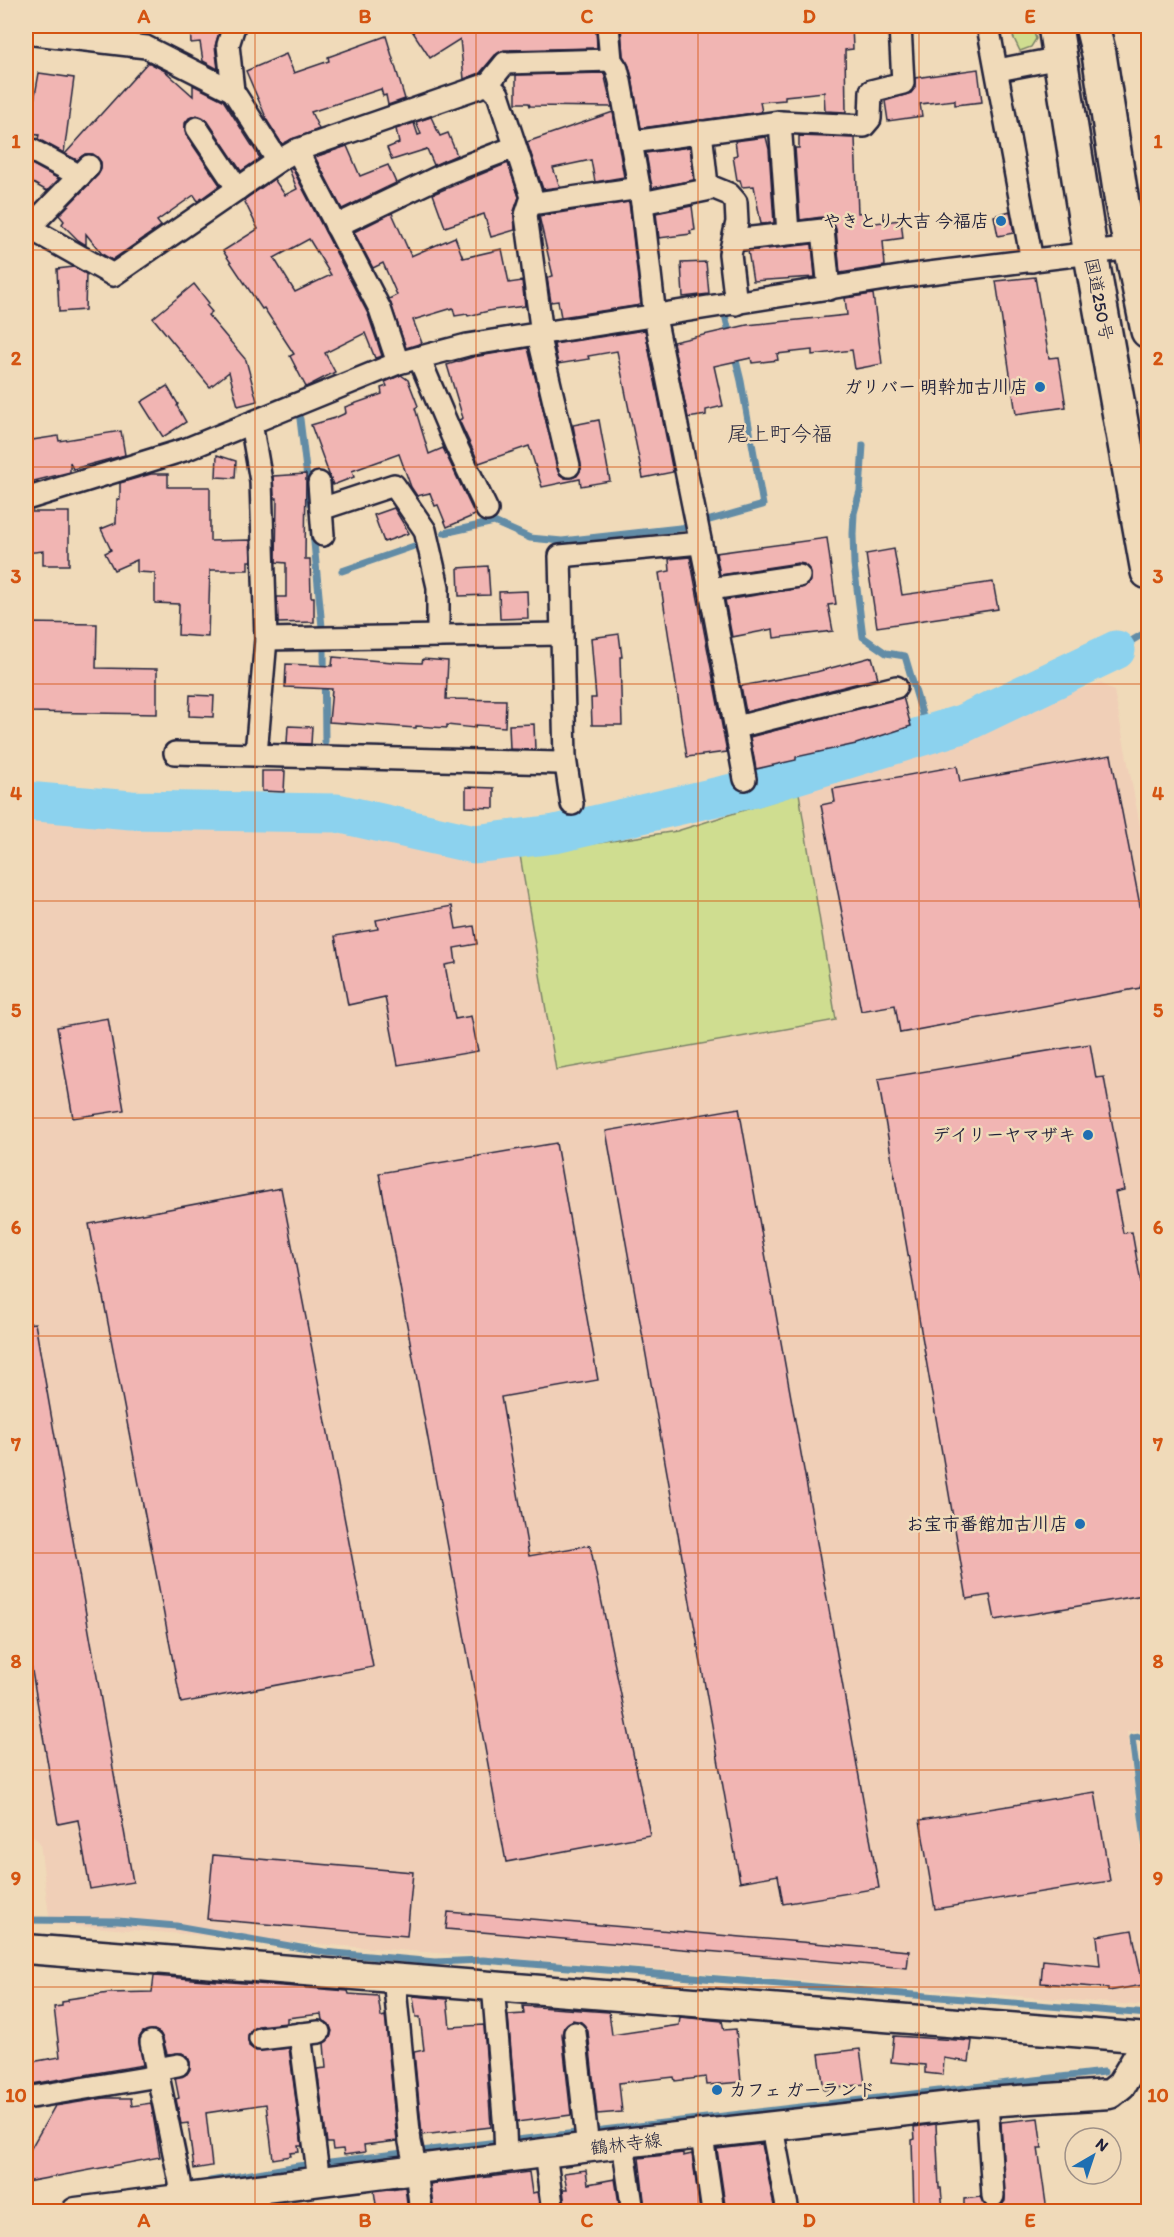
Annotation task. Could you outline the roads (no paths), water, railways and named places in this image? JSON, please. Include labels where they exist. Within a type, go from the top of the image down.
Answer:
[{"type":"highway","name":"国道250号","points":[[1053,26],[1091,255],[1149,572]]},
{"type":"highway","points":[[1095,35],[1122,203],[1140,247],[1149,331]]},
{"type":"street","points":[[234,26],[228,45],[233,91],[278,161]]},
{"type":"street","points":[[608,26],[610,60],[617,69],[620,81],[641,195],[655,316],[710,589],[745,779]]},
{"type":"street","points":[[632,142],[780,122],[864,126],[870,119],[870,91],[903,83],[900,26]]},
{"type":"street","points":[[988,26],[1032,261]]},
{"type":"street","points":[[26,33],[146,47],[233,91]]},
{"type":"street","points":[[998,70],[1060,58]]},
{"type":"street","points":[[26,147],[85,171],[27,227],[113,275],[297,150],[488,84],[505,63],[610,60]]},
{"type":"street","points":[[488,84],[498,94],[532,197],[526,215],[540,334],[569,466]]},
{"type":"street","points":[[780,122],[788,233]]},
{"type":"street","points":[[197,128],[238,189]]},
{"type":"street","points":[[530,204],[706,190],[701,132]]},
{"type":"street","points":[[336,226],[449,172],[515,147]]},
{"type":"street","points":[[297,150],[380,309],[398,363]]},
{"type":"street","points":[[707,185],[729,194],[736,202],[737,222],[730,254],[736,304]]},
{"type":"street","points":[[734,240],[823,230],[829,289]]},
{"type":"street","points":[[26,499],[187,448],[398,363],[467,345],[905,276],[1091,255],[1140,247]]},
{"type":"street","points":[[419,358],[455,443],[487,510]]},
{"type":"street","points":[[251,423],[261,481],[266,639],[256,754]]},
{"type":"street","points":[[319,483],[323,535]]},
{"type":"street","points":[[321,509],[394,485],[425,530],[438,587],[438,636]]},
{"type":"street","points":[[572,804],[565,758],[560,556],[700,543]]},
{"type":"street","points":[[710,589],[799,576]]},
{"type":"street","points":[[266,639],[562,634]]},
{"type":"street","points":[[736,727],[896,687]]},
{"type":"street","points":[[176,753],[558,763],[565,758]]},
{"type":"street","points":[[26,1949],[1149,2039]]},
{"type":"street","points":[[394,1977],[421,2211]]},
{"type":"street","points":[[493,1985],[506,2144]]},
{"type":"street","points":[[260,2039],[309,2033],[318,2169]]},
{"type":"street","points":[[575,2033],[587,2136]]},
{"type":"street","name":"鶴林寺線","points":[[93,2210],[180,2189],[506,2144],[545,2153],[587,2136],[623,2143],[702,2136],[987,2102],[1110,2094],[1121,2085],[1149,2039]]},
{"type":"street","points":[[151,2042],[180,2189]]},
{"type":"street","points":[[37,2102],[178,2065]]},
{"type":"street","points":[[987,2102],[993,2196]]},
{"type":"street","points":[[772,2128],[788,2211]]},
{"type":"street","points":[[702,2136],[713,2211]]},
{"type":"street","points":[[623,2143],[633,2211]]},
{"type":"street","points":[[545,2153],[553,2211]]},
{"type":"waterway","points":[[725,315],[730,336]]},
{"type":"waterway","points":[[703,522],[763,505],[734,352]]},
{"type":"waterway","points":[[300,419],[310,503]]},
{"type":"waterway","points":[[863,445],[860,491],[854,513],[853,534],[854,564],[863,637],[886,653],[905,656],[928,734]]},
{"type":"waterway","points":[[444,533],[494,522],[530,538],[562,541],[689,527]]},
{"type":"waterway","points":[[313,532],[322,627]]},
{"type":"waterway","points":[[342,571],[417,545]]},
{"type":"waterway","points":[[1116,650],[1148,631]]},
{"type":"waterway","points":[[324,650],[325,741]]},
{"type":"waterway","points":[[26,801],[131,810],[337,813],[474,844],[555,834],[750,789],[962,724],[1116,650]]},
{"type":"waterway","points":[[1148,1736],[1132,1738],[1148,1863]]},
{"type":"waterway","points":[[26,1920],[118,1921],[176,1926],[324,1952],[435,1962],[483,1960],[1148,2014]]},
{"type":"waterway","points":[[210,2181],[298,2166],[395,2154],[1104,2072]]},
{"type":"place","name":"やきとり大吉 今福店","points":[[1001,221]]},
{"type":"place","name":"ガリバー 明幹加古川店","points":[[1040,387]]},
{"type":"place","name":"デイリーヤマザキ","points":[[1088,1135]]},
{"type":"place","name":"お宝市番館加古川店","points":[[1080,1524]]},
{"type":"place","name":"カフェ ガーランド","points":[[717,2090]]},
{"type":"district","name":"尾上町今福","points":[[780,434]]}]
